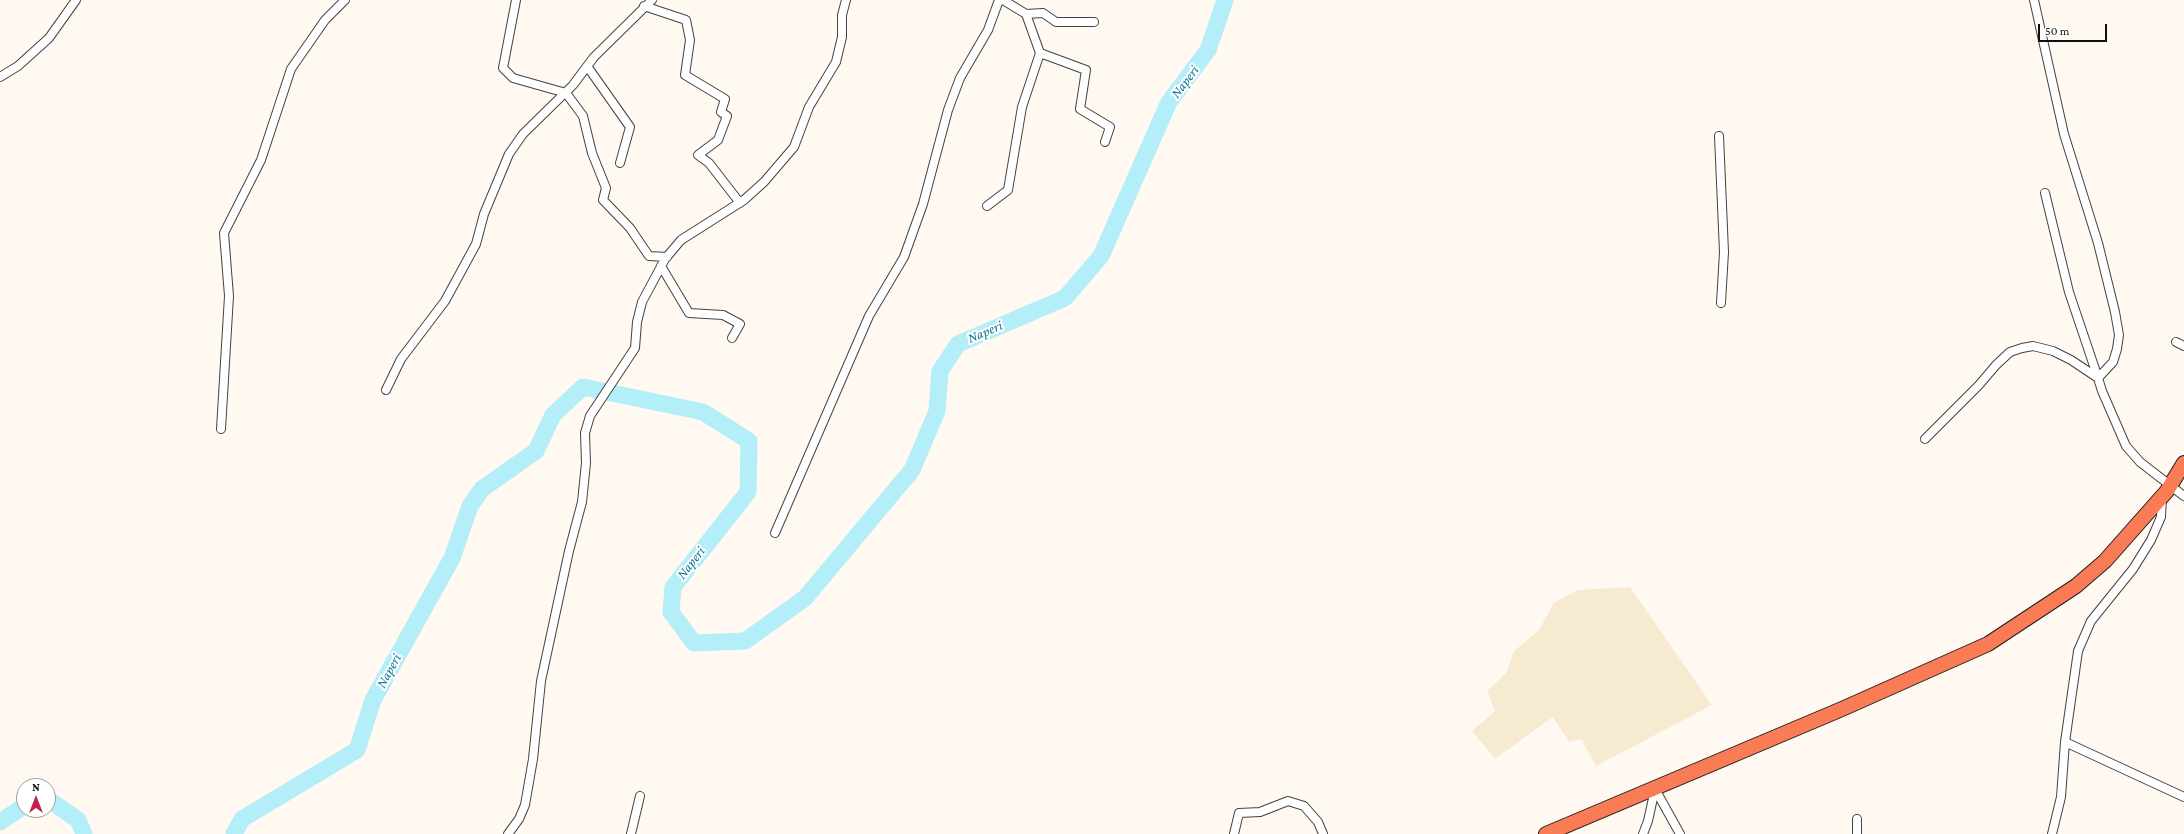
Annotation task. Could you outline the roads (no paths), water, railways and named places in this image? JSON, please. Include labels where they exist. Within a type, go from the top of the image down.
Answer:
[{"type":"highway","points":[[1546,834],[1842,709],[1988,644],[2076,586],[2105,561],[2166,491],[2184,463]]},
{"type":"street","points":[[0,77],[18,66],[49,38],[76,0]]},
{"type":"street","points":[[221,429],[229,296],[224,233],[261,160],[291,69],[325,20],[345,0]]},
{"type":"street","points":[[516,0],[503,68],[513,78],[566,93],[582,116],[592,153],[606,188],[603,200],[630,228],[649,256],[667,257]]},
{"type":"street","points":[[386,390],[401,359],[445,301],[476,244],[484,214],[509,154],[523,134],[566,93],[587,66],[644,6],[652,0]]},
{"type":"street","points":[[508,834],[519,819],[525,805],[533,759],[541,681],[569,551],[582,502],[586,463],[585,433],[590,416],[611,382],[635,348],[637,322],[642,302],[667,257],[681,240],[740,203],[764,182],[794,147],[809,107],[836,62],[842,37],[842,15],[846,0]]},
{"type":"street","points":[[775,533],[869,316],[904,257],[923,204],[948,110],[960,78],[988,30],[999,0]]},
{"type":"street","points":[[1003,0],[1026,14],[1043,13],[1056,22],[1094,22]]},
{"type":"street","points":[[2034,0],[2064,134],[2098,243],[2115,312],[2119,335],[2113,362],[2098,378]]},
{"type":"street","points":[[644,6],[686,20],[690,40],[685,76],[725,99],[721,112],[727,116],[718,140],[698,155],[709,163],[740,203]]},
{"type":"street","points":[[987,206],[1008,190],[1022,107],[1040,53],[1026,14]]},
{"type":"street","points":[[1040,53],[1086,70],[1080,109],[1110,127],[1105,142]]},
{"type":"street","points":[[587,66],[630,127],[620,162]]},
{"type":"street","points":[[1719,136],[1724,252],[1721,303]]},
{"type":"street","points":[[2045,193],[2069,292],[2102,391],[2126,446],[2166,491],[2184,496]]},
{"type":"street","points":[[661,266],[690,313],[724,315],[740,324],[732,338]]},
{"type":"street","points":[[2176,342],[2184,346]]},
{"type":"street","points":[[1925,440],[2010,352],[2033,346],[2053,351],[2071,360],[2098,378]]},
{"type":"street","points":[[2052,834],[2061,797],[2065,742],[2078,651],[2091,621],[2133,569],[2151,540],[2161,517],[2166,491]]},
{"type":"street","points":[[2065,742],[2184,797]]},
{"type":"street","points":[[1643,834],[1648,820],[1655,789]]},
{"type":"street","points":[[1655,789],[1680,834]]},
{"type":"street","points":[[630,834],[640,796]]},
{"type":"street","points":[[1234,834],[1239,812],[1260,812],[1288,802],[1304,806],[1318,822],[1323,834]]},
{"type":"street","points":[[1857,818],[1857,834]]},
{"type":"waterway","name":"Naperi","points":[[234,834],[242,819],[357,750],[373,700],[452,558],[470,506],[482,489],[536,451],[553,415],[583,387],[703,412],[749,441],[748,492],[673,587],[671,612],[694,643],[745,641],[805,598],[912,470],[937,411],[940,371],[958,344],[1065,298],[1101,256],[1169,102],[1208,50],[1225,0]]},
{"type":"waterway","name":"Naperi","points":[[56,805],[78,820],[84,834]]},
{"type":"waterway","name":"Naperi","points":[[0,822],[16,811]]}]
